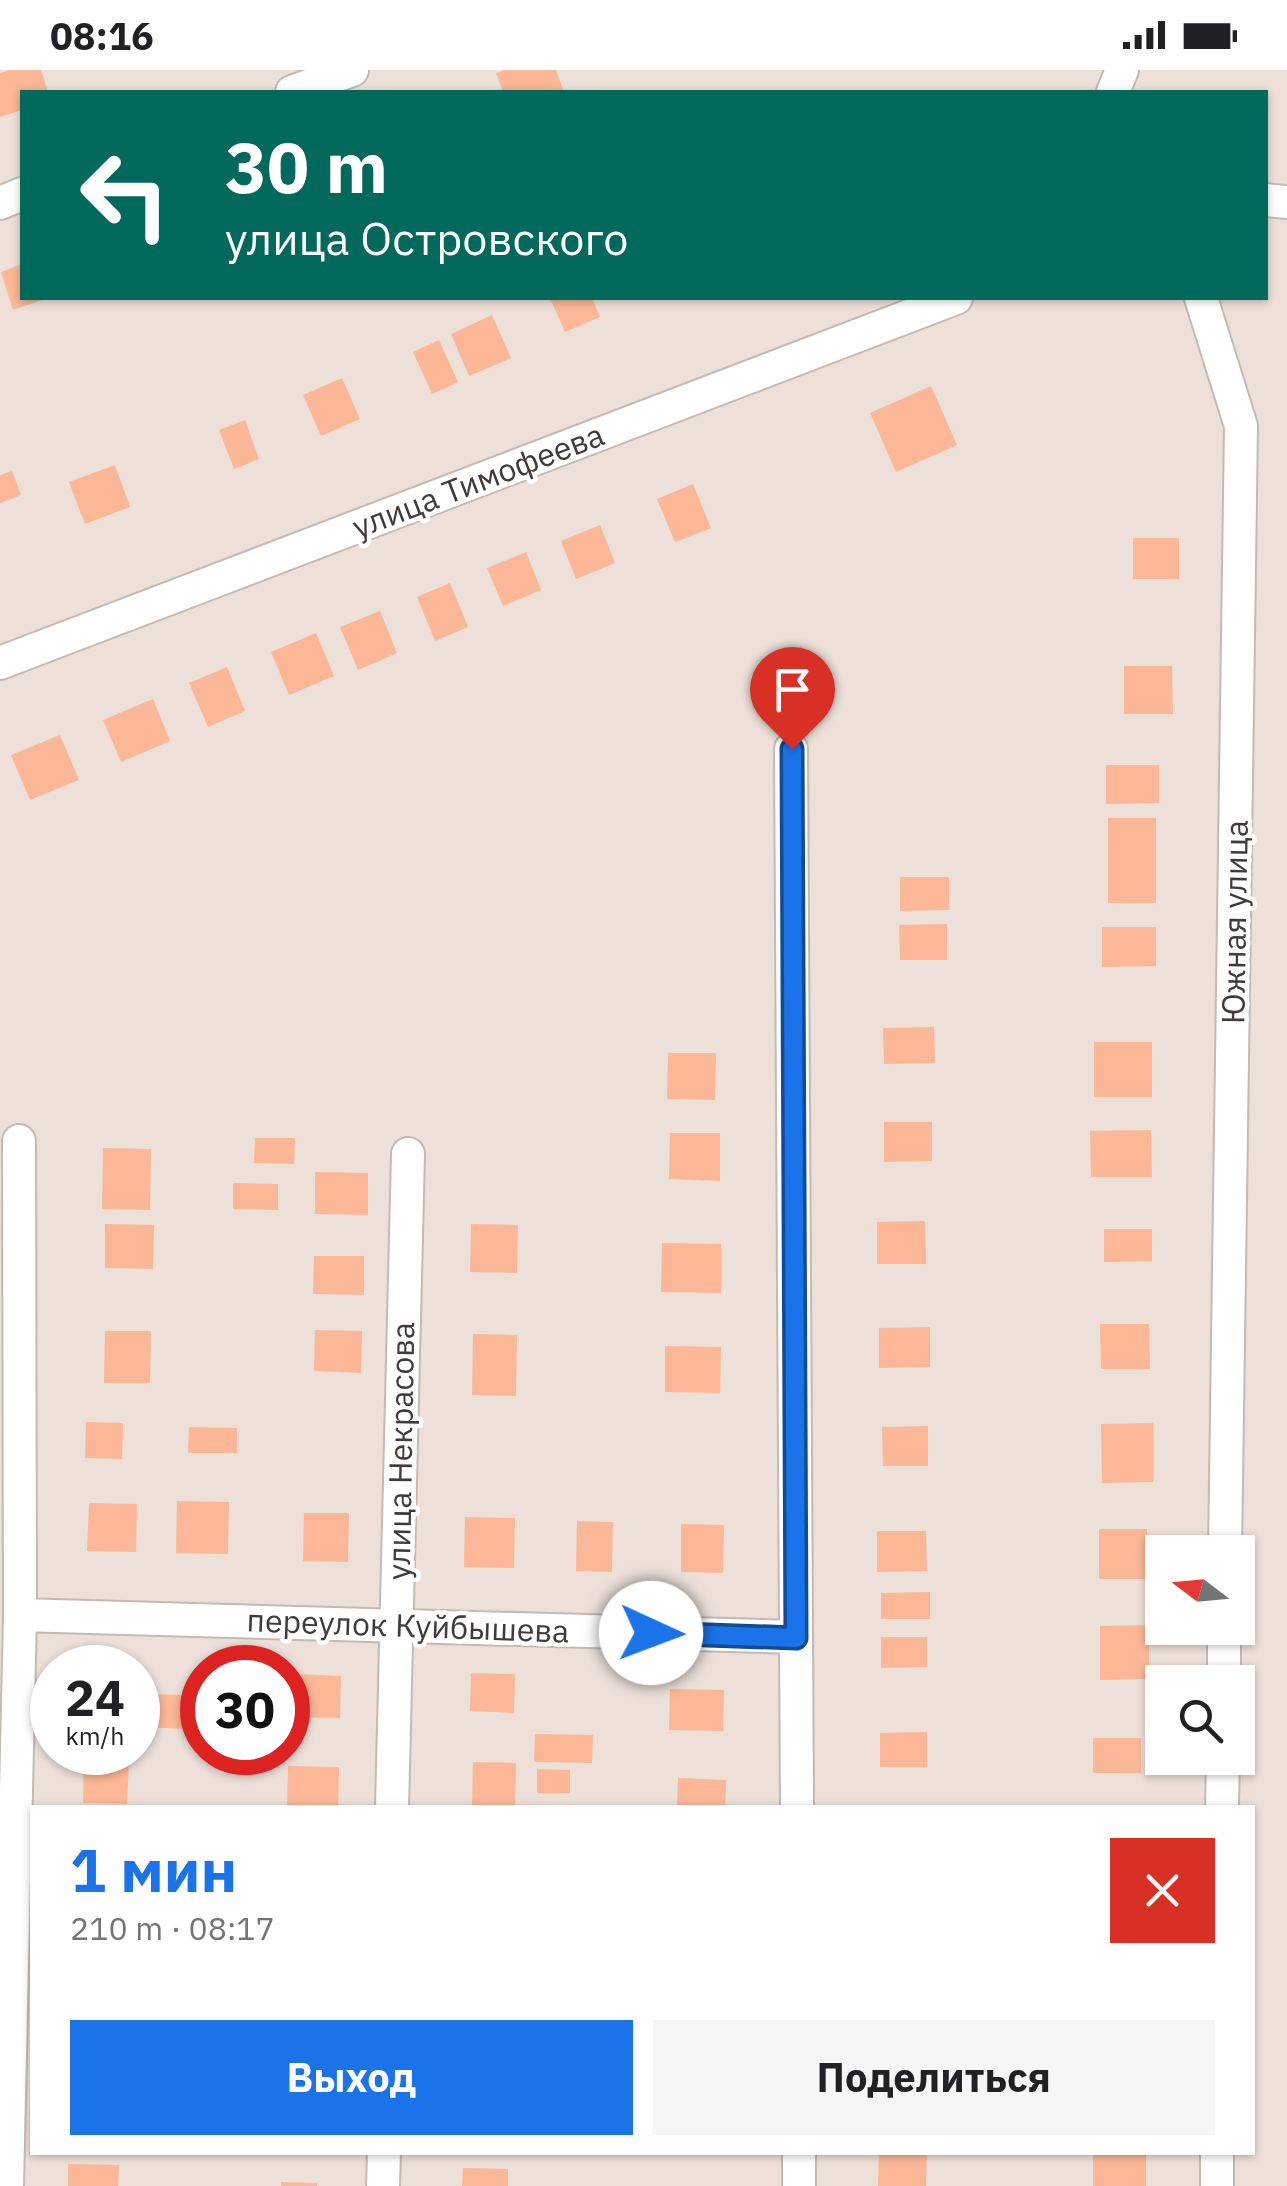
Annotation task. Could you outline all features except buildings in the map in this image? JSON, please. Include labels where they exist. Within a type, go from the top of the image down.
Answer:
[{"type":"street","points":[[297,90],[352,70]]},
{"type":"street","name":"улица Тимофеева","points":[[0,664],[951,300]]},
{"type":"street","name":"Южная улица","points":[[1202,300],[1241,426],[1226,1535]]},
{"type":"street","points":[[792,749],[797,1805]]},
{"type":"street","points":[[7,2186],[20,1615],[19,1141]]},
{"type":"street","name":"улица Некрасова","points":[[392,1805],[408,1154]]},
{"type":"street","name":"переулок Куйбышева","points":[[20,1615],[796,1638]]},
{"type":"street","points":[[1222,1805],[1223,1775]]},
{"type":"street","points":[[383,2186],[384,2155]]},
{"type":"street","points":[[799,2155],[799,2186]]},
{"type":"street","points":[[1217,2186],[1218,2155]]},
{"type":"route","points":[[651,1633],[796,1638],[792,749]]}]
